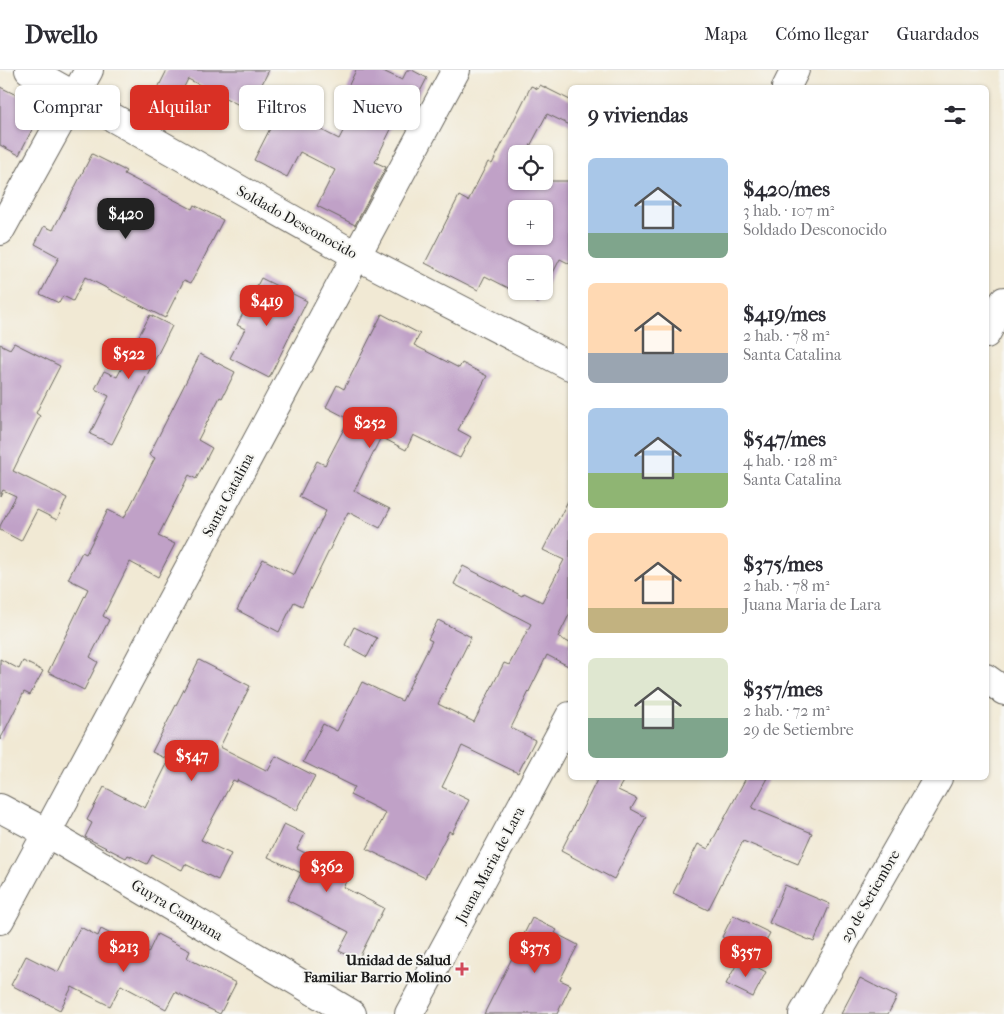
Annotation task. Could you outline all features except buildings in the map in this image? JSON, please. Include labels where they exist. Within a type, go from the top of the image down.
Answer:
[{"type":"street","name":"Soldado Desconocido","points":[[30,70],[55,85]]},
{"type":"street","points":[[81,85],[89,70]]},
{"type":"street","name":"Santa Catalina","points":[[0,920],[456,70]]},
{"type":"street","points":[[788,85],[796,70]]},
{"type":"street","name":"Soldado Desconocido","points":[[120,122],[357,256],[568,365]]},
{"type":"street","points":[[0,231],[57,130]]},
{"type":"street","points":[[989,328],[1004,301]]},
{"type":"street","name":"Juana Maria de Lara","points":[[409,1014],[568,720]]},
{"type":"street","name":"29 de Setiembre","points":[[803,1014],[937,780]]},
{"type":"street","name":"Guyra Campana","points":[[0,808],[48,833],[352,1014]]},
{"type":"place","name":"Unidad de Salud Familiar Barrio Molino","points":[[462,969]]}]
